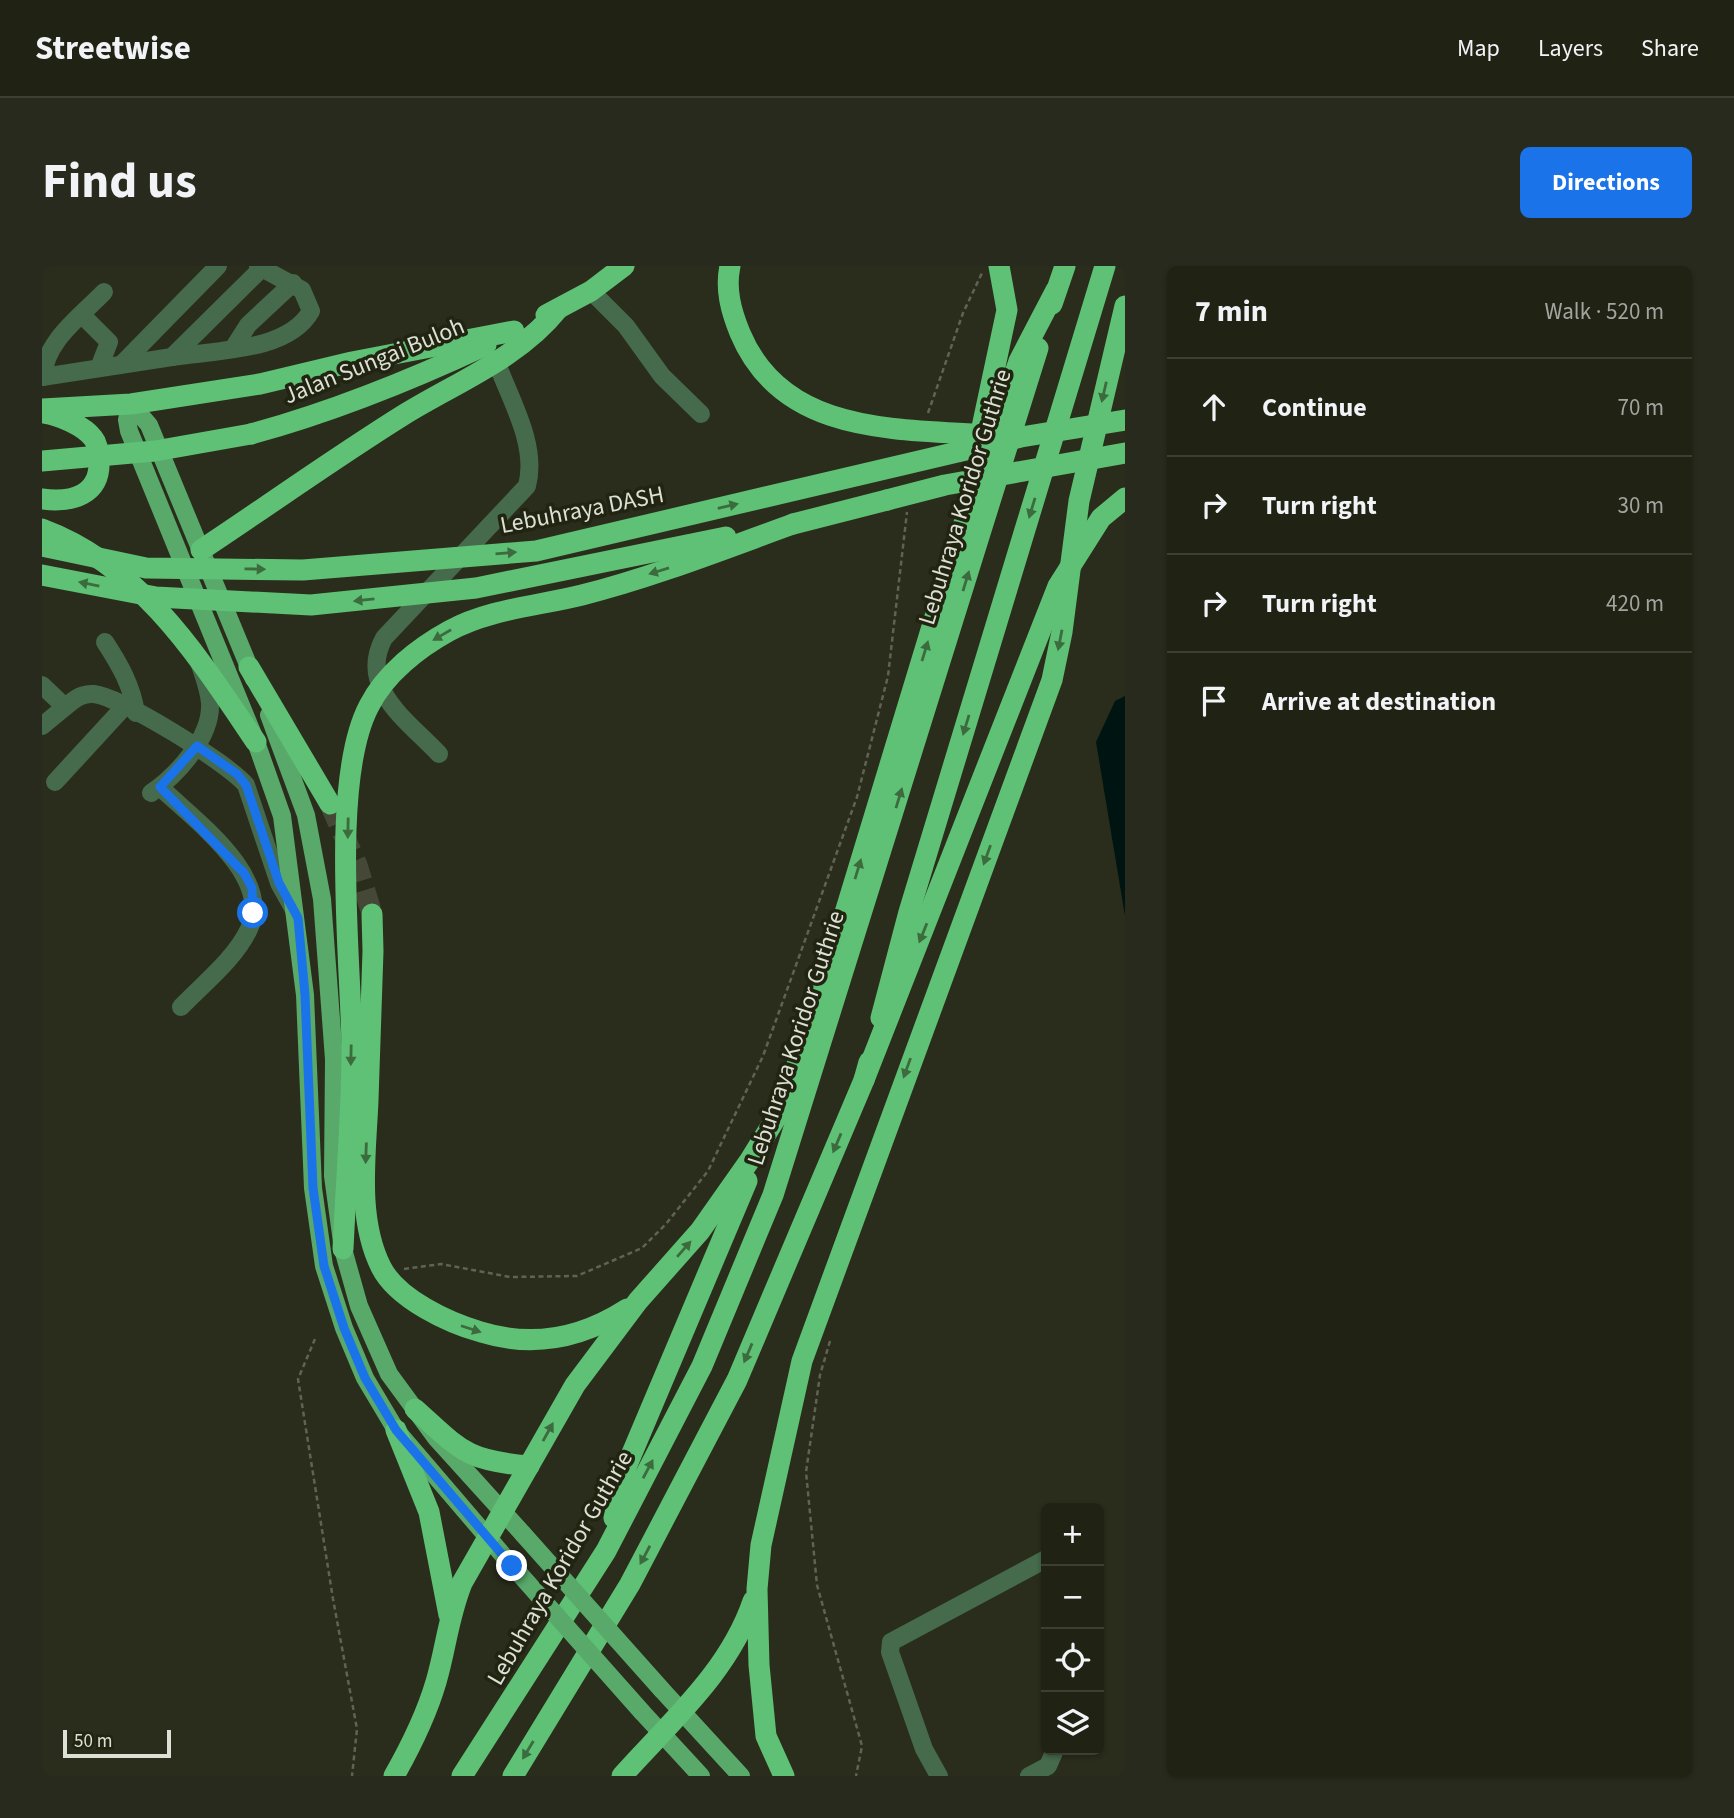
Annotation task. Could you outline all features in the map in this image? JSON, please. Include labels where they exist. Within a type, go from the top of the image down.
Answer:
[{"type":"highway","name":"Jalan Sungai Buloh","points":[[42,461],[155,451],[251,434],[306,419],[373,395],[513,331],[599,285],[624,266]]},
{"type":"highway","points":[[730,266],[727,281],[732,314],[747,349],[765,376],[798,402],[827,417],[869,424],[1021,437]]},
{"type":"highway","points":[[958,541],[1007,310],[999,266]]},
{"type":"highway","name":"Lebuhraya Koridor Guthrie","points":[[463,1776],[606,1551],[702,1366],[773,1195],[1065,266]]},
{"type":"highway","points":[[864,1080],[909,912],[1104,266]]},
{"type":"highway","points":[[606,1551],[626,1465],[729,1220],[779,1113],[806,1041],[958,541],[1019,360],[1056,290]]},
{"type":"highway","points":[[201,550],[405,414],[496,361],[541,330],[558,309]]},
{"type":"highway","points":[[784,1776],[766,1736],[759,1665],[757,1589],[761,1545],[802,1361],[1052,680],[1062,632],[1079,501],[1123,316]]},
{"type":"highway","points":[[42,411],[131,404],[260,384],[352,362],[513,331]]},
{"type":"highway","points":[[42,411],[72,424],[93,438],[98,450],[99,474],[89,493],[74,499],[42,499]]},
{"type":"highway","name":"Lebuhraya DASH","points":[[42,546],[146,568],[277,570],[536,551],[1021,437],[1125,420]]},
{"type":"highway","points":[[42,575],[156,597],[311,605],[476,588],[793,524],[945,485],[1125,453]]},
{"type":"highway","points":[[513,1776],[630,1584],[737,1380],[864,1080],[1058,586],[1101,518],[1125,498]]},
{"type":"highway","points":[[343,1249],[352,1050],[348,799],[355,746],[369,706],[393,673],[421,647],[452,629],[490,615],[583,595],[793,524]]},
{"type":"highway","points":[[42,529],[98,556],[138,587],[198,657],[256,742]]},
{"type":"highway","points":[[249,667],[330,804]]},
{"type":"highway","points":[[372,914],[364,1191],[373,1246],[382,1270],[407,1295],[433,1313],[462,1327],[504,1339],[541,1340],[579,1333],[607,1322],[638,1301]]},
{"type":"highway","points":[[394,1776],[414,1742],[436,1681],[449,1615],[462,1583],[575,1385],[638,1301],[699,1231],[779,1113]]},
{"type":"highway","points":[[415,1409],[463,1452],[480,1460],[529,1466]]},
{"type":"highway","points":[[396,1430],[429,1512],[449,1615]]},
{"type":"highway","points":[[622,1776],[705,1686],[745,1624],[757,1589]]},
{"type":"main road","points":[[131,404],[149,425],[249,667],[306,815],[323,900],[334,1059],[333,1175],[343,1249],[372,1338],[389,1374],[436,1438],[741,1776]]},
{"type":"main road","points":[[131,404],[127,420],[129,431],[256,742],[282,816],[298,918],[305,995],[313,1188],[324,1266],[365,1378],[396,1430],[508,1562],[701,1776]]},
{"type":"lane","points":[[121,365],[218,266]]},
{"type":"lane","points":[[104,292],[48,353],[42,377],[270,342],[291,334],[303,324],[311,310],[308,300],[293,283],[261,267],[172,357]]},
{"type":"lane","points":[[234,347],[248,325],[293,283]]},
{"type":"lane","points":[[599,285],[662,376],[701,414]]},
{"type":"lane","points":[[82,315],[109,342],[99,368]]},
{"type":"lane","points":[[439,754],[383,694],[374,666],[384,638],[527,486],[531,469],[529,449],[496,361]]},
{"type":"lane","points":[[55,782],[130,710],[134,698],[123,669],[105,642]]},
{"type":"lane","points":[[181,1007],[237,949],[250,928],[254,900],[252,888],[233,858],[155,790],[197,746],[208,721],[210,704],[198,657]]},
{"type":"lane","points":[[42,685],[65,707]]},
{"type":"lane","points":[[42,726],[80,695],[92,694],[130,710],[197,746],[237,774],[246,785],[279,883],[298,918]]},
{"type":"lane","points":[[939,1776],[920,1737],[890,1652],[891,1642],[1041,1562]]},
{"type":"lane","points":[[1029,1776],[1048,1766],[1053,1755]]},
{"type":"path","points":[[926,418],[945,362],[985,266]]},
{"type":"path","points":[[404,1269],[441,1264],[510,1277],[577,1276],[642,1248],[666,1224],[708,1171],[763,1056],[857,797],[888,676],[907,512]]},
{"type":"path","points":[[830,1338],[820,1375],[806,1472],[817,1586],[862,1746],[856,1776]]},
{"type":"path","points":[[315,1339],[298,1379],[357,1729],[352,1776]]},
{"type":"shaded area","points":[[1125,696],[1125,916],[1096,742],[1115,701]]},
{"type":"tunnel","points":[[330,804],[357,865],[372,914]]},
{"type":"route","points":[[253,913],[252,888],[233,858],[160,787],[197,746],[237,774],[246,785],[279,883],[298,918],[305,995],[313,1188],[324,1266],[344,1328],[365,1378],[396,1430],[512,1566]]}]
